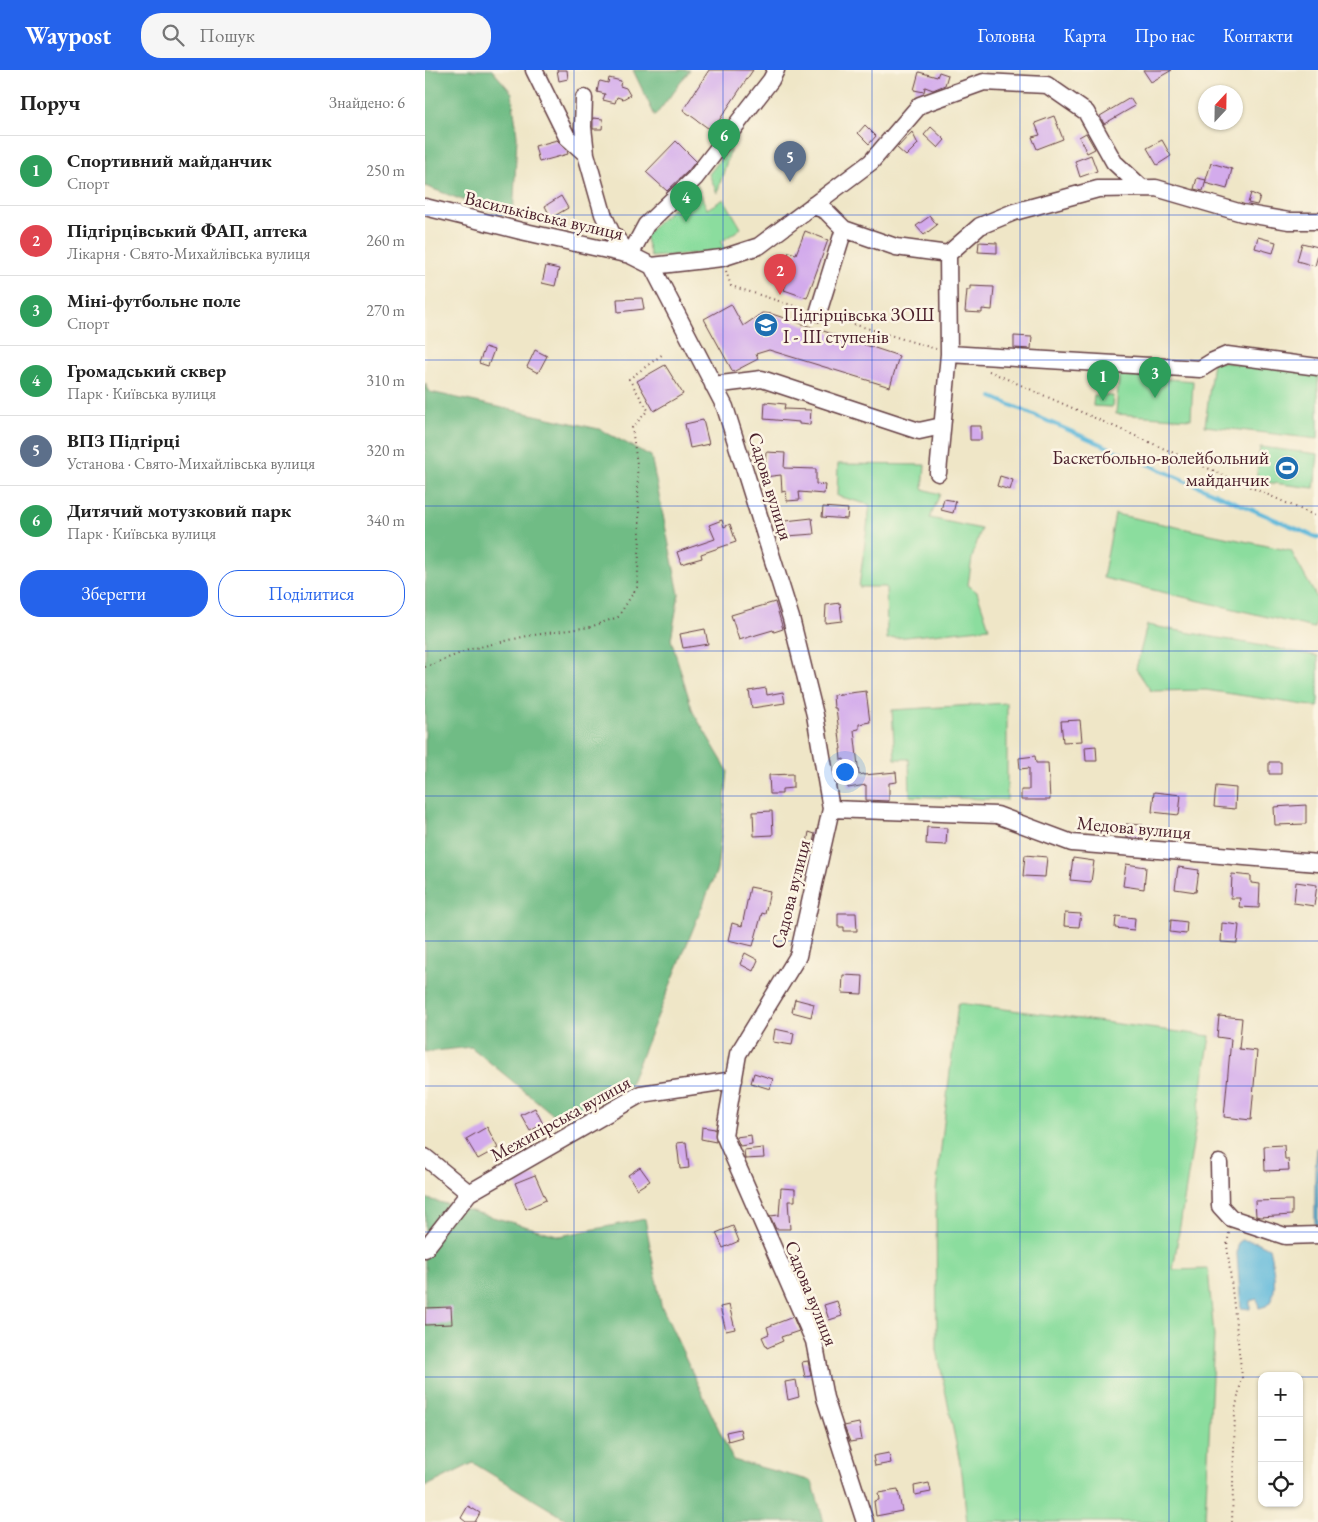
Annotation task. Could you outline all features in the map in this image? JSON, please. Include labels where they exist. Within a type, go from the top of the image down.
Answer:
[{"type":"street","points":[[534,70],[567,137],[586,154]]},
{"type":"street","points":[[584,98],[583,127],[586,154],[603,214],[611,232],[631,255],[646,226],[695,178],[777,70]]},
{"type":"street","points":[[652,266],[722,258],[759,246],[871,162],[920,105],[984,82],[1047,85],[1086,112],[1114,162],[1142,188]]},
{"type":"street","points":[[813,205],[826,211],[845,229],[896,247],[948,254],[980,226],[1014,212],[1098,189],[1156,188],[1242,213],[1289,221],[1318,222]]},
{"type":"street","name":"Васильківська вулиця","points":[[425,207],[521,231],[631,255],[652,266]]},
{"type":"street","points":[[818,313],[845,229]]},
{"type":"street","points":[[938,473],[949,354],[948,254]]},
{"type":"street","name":"Садова вулиця","points":[[652,266],[725,407],[791,618],[815,715],[831,810],[798,956],[738,1054],[724,1135],[814,1341],[825,1398],[865,1522]]},
{"type":"street","points":[[949,354],[1200,369],[1213,360],[1227,355],[1318,368]]},
{"type":"street","points":[[713,385],[762,379],[919,431],[942,426]]},
{"type":"street","name":"Медова вулиця","points":[[831,810],[997,815],[1072,843],[1318,863]]},
{"type":"street","name":"Межигірська вулиця","points":[[425,1249],[469,1193],[641,1094],[733,1080]]},
{"type":"street","points":[[425,1157],[469,1193]]},
{"type":"street","points":[[1219,1163],[1220,1206],[1231,1218],[1285,1236],[1318,1235]]},
{"type":"path","points":[[722,258],[731,286],[949,354]]},
{"type":"path","points":[[425,668],[471,649],[527,636],[590,627],[618,618],[637,587],[640,537],[637,464],[632,428],[647,410],[629,379],[663,354]]},
{"type":"path","points":[[985,370],[1318,516]]},
{"type":"path","points":[[1231,1218],[1227,1245],[1242,1377],[1235,1411],[1232,1522]]},
{"type":"green space","points":[[425,70],[492,70],[512,93],[517,136],[513,219],[425,186]]},
{"type":"green space","points":[[633,70],[690,70],[655,116]]},
{"type":"green space","points":[[732,145],[717,193],[709,174]]},
{"type":"green space","points":[[697,185],[707,209],[724,199],[741,228],[721,242],[725,251],[651,257],[645,235]]},
{"type":"green space","points":[[1213,361],[1318,373],[1318,439],[1205,426]]},
{"type":"green space","points":[[1119,375],[1193,381],[1191,419],[1116,414]]},
{"type":"green space","points":[[425,383],[430,392],[599,429],[651,456],[679,594],[671,639],[693,712],[728,771],[717,870],[628,1089],[561,1121],[471,1047],[425,1052]]},
{"type":"green space","points":[[1094,395],[1113,396],[1112,407],[1093,406]]},
{"type":"green space","name":"Баскетбольно-волейбольний майданчик","points":[[1260,447],[1318,454],[1314,488],[1256,481]]},
{"type":"green space","points":[[838,464],[925,465],[923,489],[940,494],[930,518],[981,529],[972,558],[968,585],[977,592],[989,628],[887,639],[886,587],[859,587],[870,505],[837,496]]},
{"type":"green space","points":[[1115,514],[1291,551],[1318,600],[1318,612],[1314,628],[1103,578]]},
{"type":"green space","points":[[1147,625],[1318,656],[1318,707],[1206,690],[1151,691],[1136,669]]},
{"type":"green space","points":[[1007,703],[1007,800],[910,796],[909,759],[895,759],[892,710]]},
{"type":"green space","points":[[958,1003],[1210,1036],[1173,1270],[1208,1269],[1214,1336],[1205,1518],[1202,1522],[967,1522],[962,1473],[937,1350],[936,1191]]},
{"type":"green space","points":[[425,1198],[560,1236],[645,1219],[661,1305],[733,1460],[812,1481],[824,1522],[566,1522],[566,1519],[473,1463],[425,1487]]},
{"type":"water","points":[[1318,1148],[1318,1226],[1315,1225]]},
{"type":"water","points":[[1242,1240],[1257,1242],[1269,1248],[1274,1278],[1273,1294],[1271,1301],[1259,1308],[1257,1299],[1250,1301],[1250,1309],[1241,1308],[1237,1254],[1238,1243]]},
{"type":"building","points":[[557,70],[567,70],[568,79],[559,81]]},
{"type":"building","points":[[709,70],[753,70],[712,131],[683,110]]},
{"type":"building","points":[[1143,70],[1172,70],[1151,82]]},
{"type":"building","points":[[919,72],[937,77],[939,72],[948,75],[945,85],[933,90],[925,87],[924,92],[914,90]]},
{"type":"building","points":[[609,78],[621,81],[620,86],[626,88],[630,95],[623,99],[617,97],[615,103],[603,100],[605,94],[597,92],[599,82],[608,83]]},
{"type":"building","points":[[1130,98],[1135,106],[1104,124],[1100,116]]},
{"type":"building","points":[[1054,116],[1063,139],[1037,149],[1032,137],[1040,135],[1035,123]]},
{"type":"building","points":[[593,118],[603,119],[602,129],[593,129]]},
{"type":"building","points":[[865,125],[876,136],[869,144],[858,133]]},
{"type":"building","points":[[931,127],[945,140],[938,148],[924,135]]},
{"type":"building","points":[[912,132],[918,144],[906,156],[897,148]]},
{"type":"building","points":[[1086,133],[1095,149],[1087,153],[1079,137]]},
{"type":"building","points":[[557,140],[567,150],[568,154],[539,162],[535,146]]},
{"type":"building","points":[[1162,140],[1171,156],[1157,165],[1147,148]]},
{"type":"building","points":[[676,141],[696,161],[667,191],[646,172]]},
{"type":"building","points":[[1091,155],[1097,171],[1080,177],[1075,161]]},
{"type":"building","points":[[1211,163],[1232,169],[1227,189],[1205,183]]},
{"type":"building","points":[[1197,178],[1206,180],[1203,191],[1194,189]]},
{"type":"building","points":[[1251,193],[1260,197],[1257,205],[1248,203]]},
{"type":"building","points":[[561,196],[568,208],[551,218],[545,206]]},
{"type":"building","points":[[930,216],[937,225],[924,235],[916,226]]},
{"type":"building","points":[[805,231],[828,240],[807,298],[784,290],[792,265],[785,263],[789,252],[796,254]]},
{"type":"building","points":[[1258,237],[1276,242],[1273,253],[1255,248]]},
{"type":"building","points":[[979,242],[997,243],[997,253],[978,252]]},
{"type":"building","points":[[1302,243],[1318,247],[1315,266],[1297,261]]},
{"type":"building","points":[[546,266],[559,269],[555,286],[542,283]]},
{"type":"building","points":[[970,286],[994,287],[992,310],[982,309],[982,313],[965,312],[967,290],[970,290]]},
{"type":"building","points":[[642,298],[644,309],[618,312],[617,299]]},
{"type":"building","points":[[731,304],[743,326],[762,313],[772,314],[899,356],[890,387],[769,350],[756,354],[758,359],[733,372],[704,319]]},
{"type":"building","points":[[1014,336],[1032,337],[1031,349],[1014,348]]},
{"type":"building","points":[[485,347],[494,350],[488,366],[479,363]]},
{"type":"building","points":[[535,350],[547,356],[538,373],[527,367]]},
{"type":"building","points":[[665,365],[683,394],[654,411],[637,381]]},
{"type":"building","points":[[765,402],[785,404],[784,409],[811,410],[810,425],[799,424],[799,422],[764,419]]},
{"type":"building","points":[[703,420],[709,444],[690,448],[685,424]]},
{"type":"building","points":[[970,426],[981,426],[981,440],[970,440]]},
{"type":"building","points":[[766,452],[785,453],[784,468],[816,469],[816,484],[825,485],[824,494],[799,492],[800,500],[787,501],[786,491],[782,492],[781,475],[764,477]]},
{"type":"building","points":[[1000,476],[1013,480],[1010,490],[997,486]]},
{"type":"building","points":[[944,499],[956,501],[953,513],[941,510]]},
{"type":"building","points":[[823,507],[848,509],[847,519],[822,517]]},
{"type":"building","points":[[812,518],[814,534],[787,536],[785,521]]},
{"type":"building","points":[[722,520],[724,527],[730,524],[736,542],[701,554],[702,558],[681,564],[677,552],[715,539],[709,525]]},
{"type":"building","points":[[775,602],[783,629],[739,640],[731,615]]},
{"type":"building","points":[[840,603],[842,621],[825,623],[826,605]]},
{"type":"building","points":[[705,629],[708,644],[683,648],[680,634]]},
{"type":"building","points":[[766,688],[767,695],[783,692],[785,703],[752,708],[749,691]]},
{"type":"building","points":[[866,691],[870,722],[859,724],[859,729],[854,730],[859,775],[896,772],[897,782],[889,783],[889,801],[866,800],[866,785],[848,788],[844,759],[841,760],[833,695]]},
{"type":"building","points":[[1080,720],[1082,741],[1063,742],[1061,721]]},
{"type":"building","points":[[1096,746],[1097,761],[1086,761],[1085,747]]},
{"type":"building","points":[[1035,756],[1036,763],[1048,763],[1050,800],[1021,800],[1021,790],[1029,790],[1029,768],[1020,769],[1019,758]]},
{"type":"building","points":[[1269,762],[1281,762],[1281,774],[1269,774]]},
{"type":"building","points":[[793,774],[793,788],[782,789],[782,794],[770,794],[769,775]]},
{"type":"building","points":[[1216,786],[1236,788],[1235,809],[1214,807]]},
{"type":"building","points":[[1154,792],[1181,795],[1179,815],[1152,812]]},
{"type":"building","points":[[1306,805],[1306,824],[1275,825],[1274,807]]},
{"type":"building","points":[[772,811],[773,835],[754,836],[753,812]]},
{"type":"building","points":[[1126,824],[1143,825],[1142,839],[1126,837]]},
{"type":"building","points":[[927,827],[947,828],[946,845],[926,844]]},
{"type":"building","points":[[809,832],[815,834],[811,850],[806,849]]},
{"type":"building","points":[[1025,855],[1047,857],[1045,877],[1023,876]]},
{"type":"building","points":[[1073,858],[1094,861],[1091,882],[1070,880]]},
{"type":"building","points":[[1126,864],[1146,867],[1144,889],[1123,886]]},
{"type":"building","points":[[1178,867],[1199,870],[1196,892],[1175,889]]},
{"type":"building","points":[[1232,874],[1251,876],[1251,883],[1260,884],[1259,908],[1239,907],[1240,898],[1231,898]]},
{"type":"building","points":[[1296,882],[1317,885],[1314,906],[1294,903]]},
{"type":"building","points":[[750,887],[770,891],[765,914],[762,913],[753,946],[728,940],[732,923],[742,926]]},
{"type":"building","points":[[838,913],[856,913],[857,931],[844,931],[844,927],[838,927]]},
{"type":"building","points":[[1065,913],[1081,914],[1079,927],[1064,926]]},
{"type":"building","points":[[1116,916],[1135,918],[1134,930],[1115,928]]},
{"type":"building","points":[[1171,920],[1187,922],[1186,934],[1170,932]]},
{"type":"building","points":[[1222,923],[1239,925],[1237,943],[1221,942]]},
{"type":"building","points":[[745,953],[758,960],[753,971],[740,964]]},
{"type":"building","points":[[843,975],[863,976],[862,994],[842,993]]},
{"type":"building","points":[[795,999],[814,1004],[811,1017],[792,1012]]},
{"type":"building","points":[[1219,1016],[1242,1018],[1239,1049],[1257,1051],[1251,1120],[1224,1117],[1231,1039],[1217,1037]]},
{"type":"building","points":[[775,1029],[794,1033],[792,1045],[773,1042]]},
{"type":"building","points":[[754,1073],[773,1079],[770,1089],[751,1083]]},
{"type":"building","points":[[535,1108],[543,1124],[530,1131],[521,1115]]},
{"type":"building","points":[[487,1127],[498,1148],[478,1159],[466,1139]]},
{"type":"building","points":[[702,1127],[715,1129],[716,1142],[701,1139]]},
{"type":"building","points":[[751,1135],[752,1144],[740,1146],[736,1137]]},
{"type":"building","points":[[686,1142],[689,1168],[680,1169],[677,1143]]},
{"type":"building","points":[[1284,1145],[1285,1159],[1288,1159],[1289,1170],[1265,1171],[1264,1146]]},
{"type":"building","points":[[763,1148],[764,1158],[745,1159],[744,1150]]},
{"type":"building","points":[[640,1167],[650,1181],[637,1189],[628,1175]]},
{"type":"building","points":[[535,1175],[546,1200],[526,1209],[515,1183]]},
{"type":"building","points":[[781,1188],[795,1189],[795,1201],[788,1201],[790,1229],[776,1229],[770,1216],[779,1215]]},
{"type":"building","points":[[1292,1200],[1292,1215],[1256,1216],[1255,1201]]},
{"type":"building","points":[[733,1226],[739,1241],[723,1248],[716,1233]]},
{"type":"building","points":[[837,1301],[842,1316],[829,1320],[824,1305]]},
{"type":"building","points":[[729,1305],[735,1329],[726,1331],[720,1307]]},
{"type":"building","points":[[451,1307],[452,1324],[425,1325],[425,1308]]},
{"type":"building","points":[[793,1317],[799,1331],[781,1337],[783,1341],[767,1348],[762,1337],[769,1334],[767,1327]]},
{"type":"building","points":[[808,1361],[811,1376],[805,1377],[802,1362]]},
{"type":"building","points":[[796,1380],[799,1397],[788,1400],[785,1382]]},
{"type":"building","points":[[859,1423],[862,1440],[850,1442],[844,1426]]},
{"type":"building","points":[[740,1429],[742,1437],[728,1441],[726,1432]]},
{"type":"building","points":[[889,1453],[891,1463],[875,1466],[873,1456]]},
{"type":"building","points":[[929,1483],[931,1492],[915,1495],[914,1486]]},
{"type":"building","points":[[898,1490],[902,1511],[876,1516],[874,1501],[879,1500],[878,1493]]},
{"type":"building","points":[[468,1506],[480,1513],[475,1522],[466,1522],[461,1518]]},
{"type":"waterway","points":[[992,397],[1318,538]]},
{"type":"place","name":"Дитячий мотузковий парк","points":[[724,160]]},
{"type":"place","name":"ВПЗ Підгірці","points":[[790,182]]},
{"type":"place","name":"Громадський сквер","points":[[686,222]]},
{"type":"place","name":"Підгірцівський ФАП, аптека","points":[[780,295]]},
{"type":"place","name":"Підгірцівська ЗОШ І - ІІІ ступенів","points":[[766,325]]},
{"type":"place","name":"Міні-футбольне поле","points":[[1155,398]]},
{"type":"place","name":"Спортивний майданчик","points":[[1103,401]]},
{"type":"place","name":"Баскетбольно-волейбольний майданчик","points":[[1287,468]]}]
